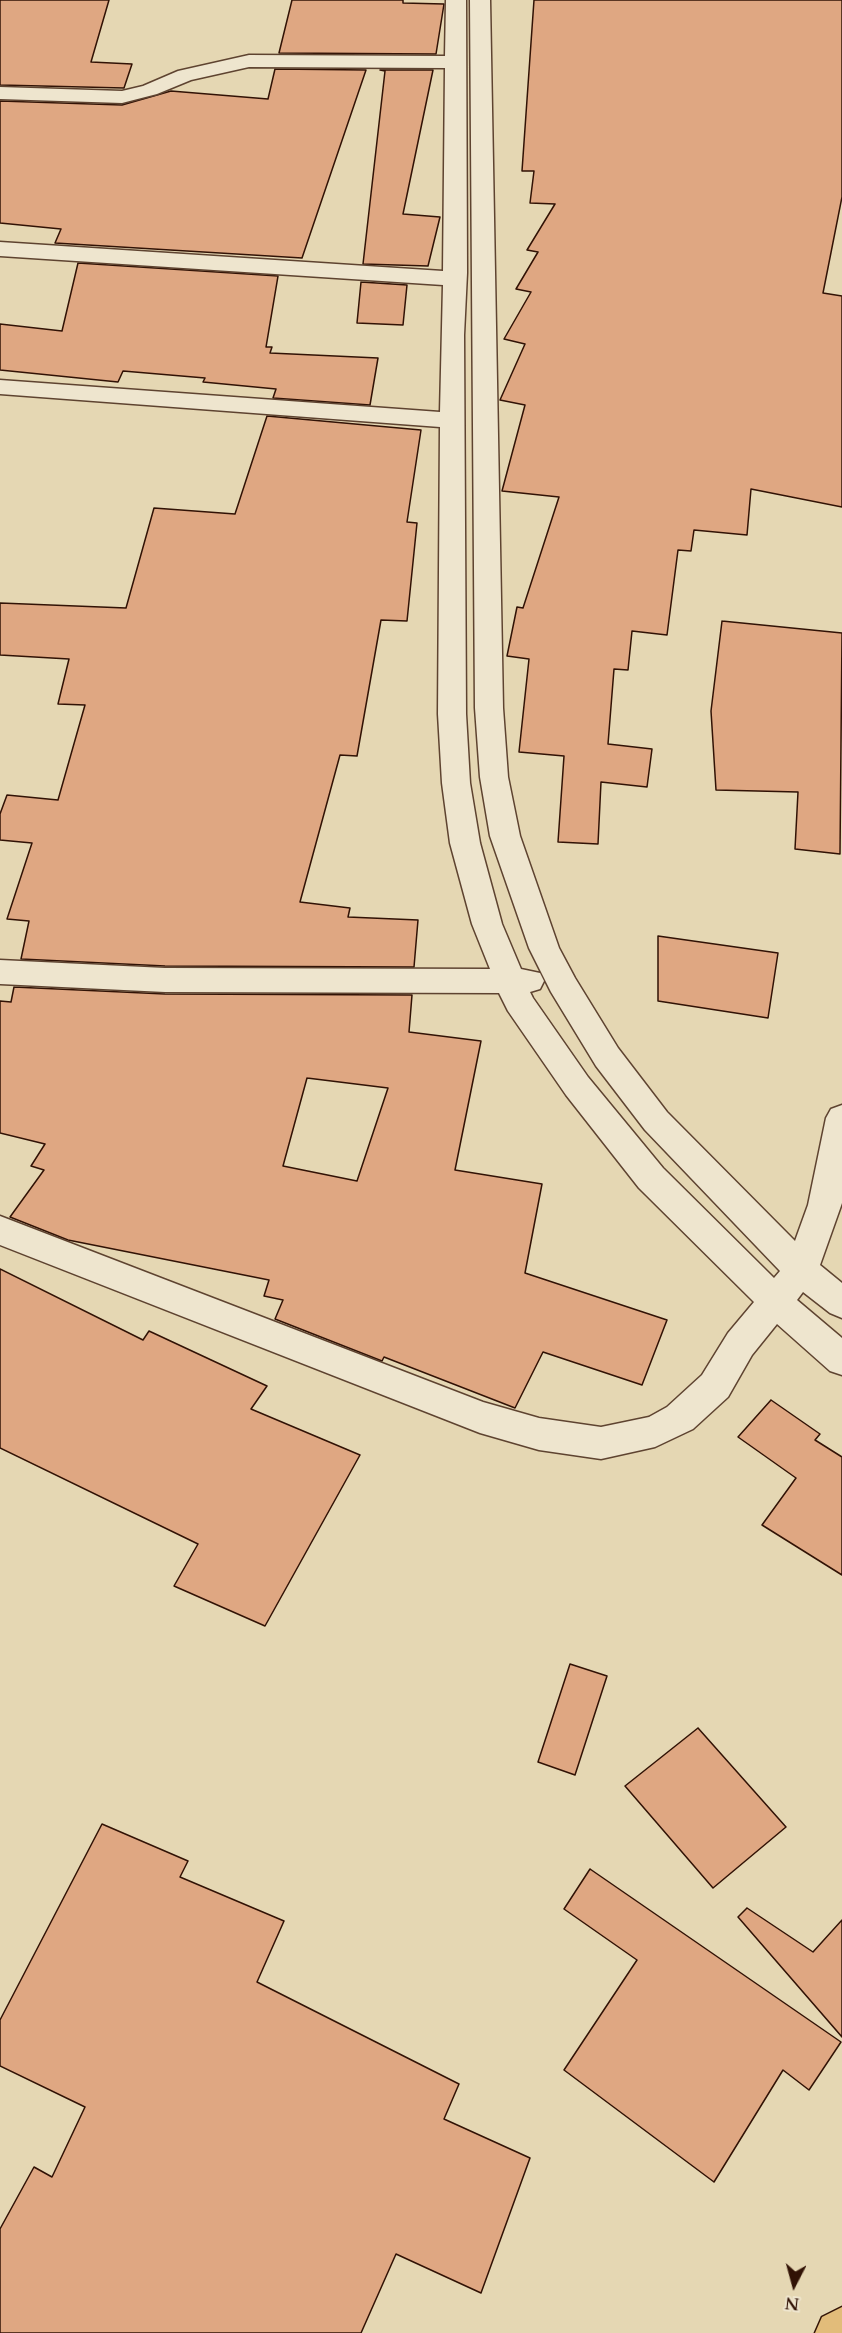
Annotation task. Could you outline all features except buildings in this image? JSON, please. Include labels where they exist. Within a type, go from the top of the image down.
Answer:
[{"type":"highway","points":[[838,2333],[842,2330]]},
{"type":"street","points":[[456,0],[452,714],[456,783],[465,843],[487,924],[519,1004],[577,1086],[651,1178],[776,1302],[842,1360]]},
{"type":"street","points":[[480,0],[489,708],[494,777],[505,836],[541,938],[562,984],[607,1057],[656,1121],[801,1269],[842,1303]]},
{"type":"street","points":[[0,93],[122,97],[150,90],[185,75],[249,61],[456,62]]},
{"type":"street","points":[[0,249],[454,279]]},
{"type":"street","points":[[0,387],[453,420]]},
{"type":"street","points":[[0,972],[165,980],[508,980],[562,984]]},
{"type":"street","points":[[0,1230],[480,1417],[539,1434],[602,1443],[655,1431],[680,1418],[714,1386],[740,1344],[801,1269],[825,1205],[842,1118]]}]
